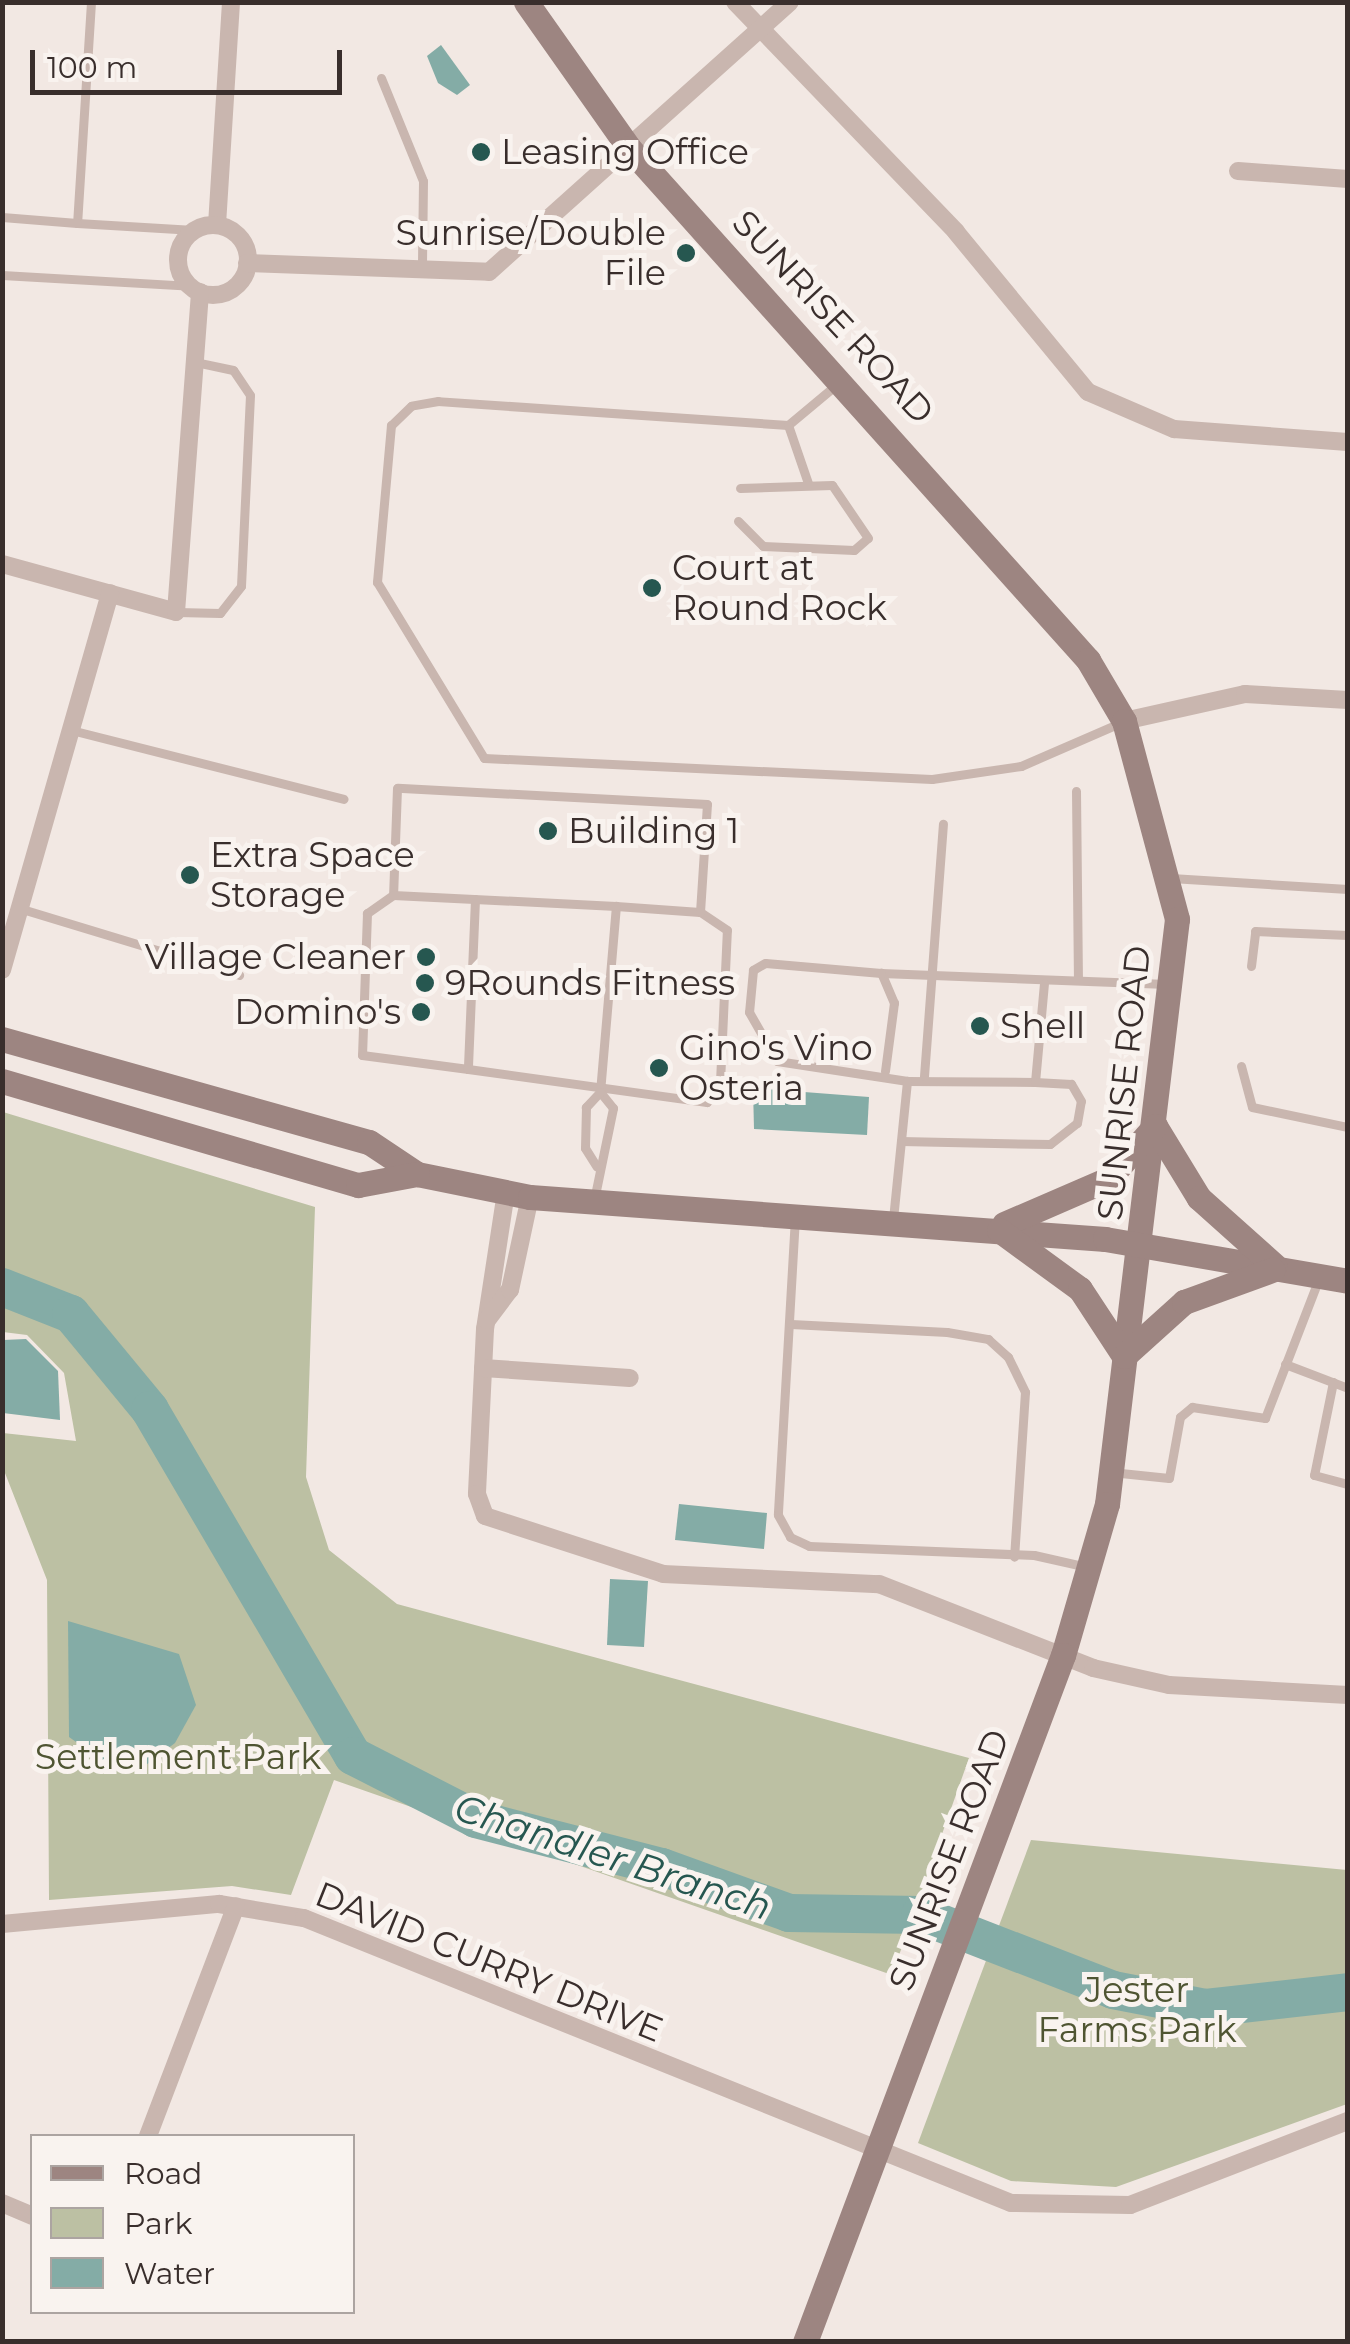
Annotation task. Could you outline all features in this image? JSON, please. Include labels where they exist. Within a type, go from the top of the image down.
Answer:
[{"type":"main road","name":"SUNRISE ROAD","points":[[526,2],[629,148],[844,378],[1049,608],[1124,721],[1170,878],[1175,984],[1112,1472],[1090,1568],[1063,1655],[805,2342]]},
{"type":"main road","points":[[2,1039],[370,1142],[417,1174]]},
{"type":"main road","points":[[2,1081],[358,1185],[417,1174],[518,1195],[594,1203],[995,1228],[1141,1245],[1348,1280]]},
{"type":"main road","points":[[995,1228],[1086,1193],[1155,1126],[1199,1198],[1278,1268]]},
{"type":"main road","points":[[995,1228],[1080,1290],[1124,1356],[1184,1302],[1278,1268]]},
{"type":"street","points":[[217,225],[232,2]]},
{"type":"street","points":[[735,2],[756,32],[956,232],[1088,392],[1174,429],[1348,442]]},
{"type":"street","points":[[247,262],[489,272],[790,2]]},
{"type":"street","points":[[1238,171],[1348,180]]},
{"type":"street","points":[[2,564],[176,612],[195,289],[178,256],[194,230],[217,225],[238,236],[247,262],[231,290],[195,289]]},
{"type":"street","points":[[2,970],[75,732],[110,593]]},
{"type":"street","points":[[1124,721],[1245,694],[1348,700]]},
{"type":"street","points":[[518,1195],[486,1325],[477,1494],[484,1516],[663,1574],[879,1584],[1063,1655],[1169,1685],[1348,1695]]},
{"type":"street","points":[[483,1368],[630,1378]]},
{"type":"street","points":[[149,2134],[236,1906]]},
{"type":"street","name":"DAVID CURRY DRIVE","points":[[2,1924],[236,1906],[304,1918],[876,2155],[1011,2203],[1095,2210],[1170,2194],[1348,2121]]},
{"type":"street","points":[[2,2203],[30,2215]]},
{"type":"lane","points":[[77,223],[91,2]]},
{"type":"lane","points":[[381,78],[424,181],[422,268]]},
{"type":"lane","points":[[2,217],[194,230]]},
{"type":"lane","points":[[2,275],[195,289]]},
{"type":"lane","points":[[176,612],[220,613],[241,586],[250,394],[232,370],[193,362]]},
{"type":"lane","points":[[844,378],[788,425],[438,402],[411,406],[390,425],[377,582],[484,758],[932,778],[1021,766],[1124,721]]},
{"type":"lane","points":[[788,425],[808,482]]},
{"type":"lane","points":[[738,521],[744,536],[763,546],[864,546],[868,531],[838,490],[808,482],[740,488]]},
{"type":"lane","points":[[75,732],[344,800]]},
{"type":"lane","points":[[393,896],[396,788],[706,804],[700,912]]},
{"type":"lane","points":[[1076,791],[1078,980]]},
{"type":"lane","points":[[924,1076],[943,824]]},
{"type":"lane","points":[[1170,878],[1348,889]]},
{"type":"lane","points":[[393,896],[700,912],[726,930],[720,1082],[707,1102],[362,1055],[367,913],[393,896]]},
{"type":"lane","points":[[468,1069],[475,900]]},
{"type":"lane","points":[[594,1203],[597,1166],[611,1148],[613,1108],[602,1086],[616,906]]},
{"type":"lane","points":[[22,908],[239,976]]},
{"type":"lane","points":[[1251,966],[1256,931],[1348,935]]},
{"type":"lane","points":[[901,1141],[1050,1144],[1077,1123],[1082,1101],[1071,1084],[924,1076],[907,1081],[885,1071],[778,1060],[750,1012],[753,970],[765,963],[1044,983],[1078,980],[1175,984]]},
{"type":"lane","points":[[882,972],[894,1004],[885,1071]]},
{"type":"lane","points":[[1035,1082],[1044,983]]},
{"type":"lane","points":[[1241,1066],[1252,1106],[1348,1127]]},
{"type":"lane","points":[[893,1219],[907,1081]]},
{"type":"lane","points":[[597,1166],[585,1148],[586,1106],[602,1086]]},
{"type":"lane","points":[[795,1214],[778,1515],[790,1537],[809,1546],[1014,1557],[1090,1568]]},
{"type":"lane","points":[[1112,1472],[1168,1478],[1180,1417],[1192,1407],[1266,1418],[1321,1276]]},
{"type":"lane","points":[[791,1324],[947,1332],[988,1339],[1008,1357],[1025,1392],[1014,1557]]},
{"type":"lane","points":[[1285,1364],[1348,1388]]},
{"type":"lane","points":[[1333,1382],[1314,1475],[1348,1484]]},
{"type":"green space","name":"Settlement Park","points":[[3,1112],[315,1207],[306,1477],[329,1550],[397,1604],[969,1758],[892,1975],[334,1780],[291,1895],[232,1886],[49,1900],[47,1580],[3,1468],[3,1433],[76,1441],[64,1373],[27,1335],[3,1332]]},
{"type":"green space","name":"Jester Farms Park","points":[[1031,1840],[1347,1870],[1347,2104],[1116,2187],[1011,2181],[918,2143]]},
{"type":"water","points":[[441,45],[470,85],[457,95],[438,83],[427,56]]},
{"type":"water","points":[[753,1088],[869,1097],[867,1135],[754,1129]]},
{"type":"water","points":[[26,1339],[58,1371],[60,1420],[3,1413],[3,1340]]},
{"type":"water","points":[[679,1504],[767,1513],[764,1549],[675,1540]]},
{"type":"water","points":[[610,1579],[648,1581],[644,1647],[607,1645]]},
{"type":"water","points":[[68,1621],[179,1654],[196,1705],[175,1743],[138,1771],[114,1769],[69,1737]]},
{"type":"waterway","name":"Chandler Branch","points":[[2,1287],[71,1314],[150,1410],[353,1756],[476,1819],[662,1867],[789,1913],[920,1915],[1113,1990],[1206,2008],[1348,1992]]},
{"type":"place","name":"Leasing Office","points":[[481,152]]},
{"type":"place","name":"Sunrise/Double File","points":[[686,253]]},
{"type":"place","name":"Court at Round Rock","points":[[652,588]]},
{"type":"place","name":"Building 1","points":[[548,831]]},
{"type":"place","name":"Extra Space Storage","points":[[190,875]]},
{"type":"place","name":"Village Cleaner","points":[[426,957]]},
{"type":"place","name":"9Rounds Fitness","points":[[425,983]]},
{"type":"place","name":"Domino's","points":[[421,1012]]},
{"type":"place","name":"Shell","points":[[980,1026]]},
{"type":"place","name":"Gino's Vino Osteria","points":[[659,1068]]}]
